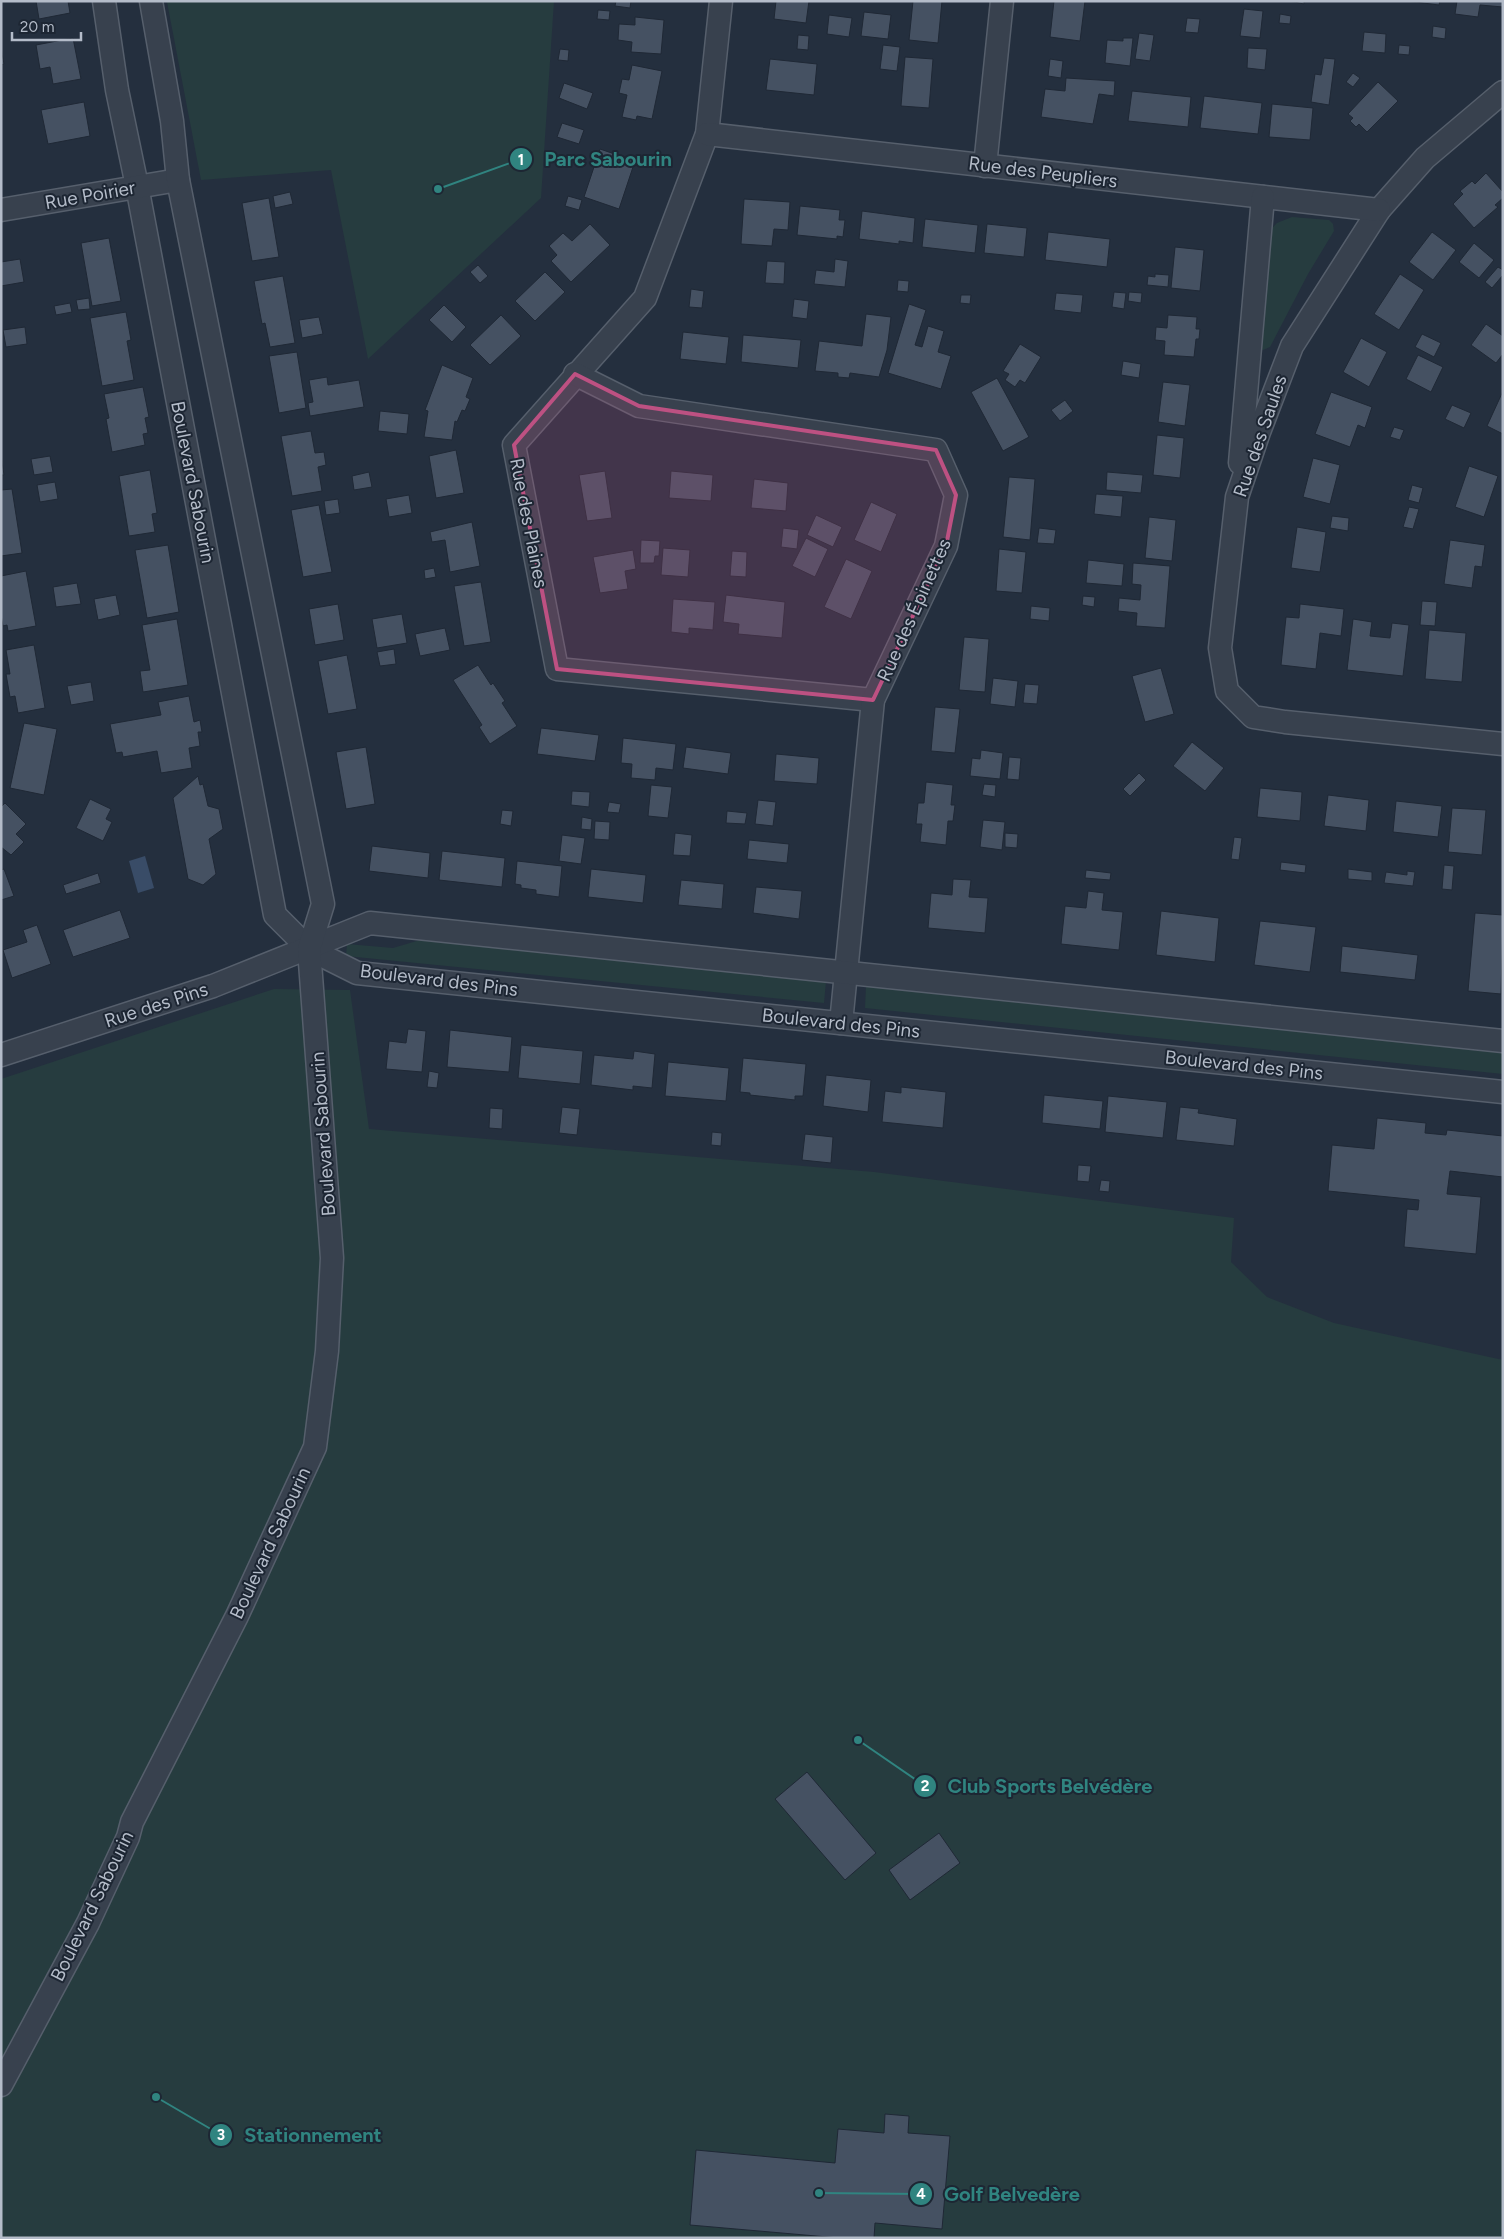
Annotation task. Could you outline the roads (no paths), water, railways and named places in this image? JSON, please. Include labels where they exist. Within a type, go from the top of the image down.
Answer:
[{"type":"street","name":"Boulevard Sabourin","points":[[104,1],[117,90],[137,186],[275,915],[309,949]]},
{"type":"street","name":"Boulevard Sabourin","points":[[1,2085],[88,1923],[128,1837],[132,1822],[237,1616],[315,1447],[328,1351],[332,1258],[309,949],[323,904],[178,180],[172,122],[151,1]]},
{"type":"street","name":"Rue des Plaines","points":[[721,1],[707,134],[645,298],[575,374],[514,445],[558,669],[873,700]]},
{"type":"street","points":[[985,166],[1002,1]]},
{"type":"street","name":"Rue des Saules","points":[[1503,92],[1424,158],[1379,210],[1292,346],[1236,497],[1220,648],[1227,691],[1253,717],[1285,722],[1503,744]]},
{"type":"street","name":"Rue des Peupliers","points":[[707,134],[1379,210]]},
{"type":"street","name":"Rue Poirier","points":[[1,210],[178,180]]},
{"type":"street","points":[[1236,497],[1263,197]]},
{"type":"street","name":"Rue des Épinettes","points":[[575,374],[639,406],[936,450],[956,495],[946,546],[873,700],[841,1023]]},
{"type":"street","points":[[309,949],[370,924],[1503,1041]]},
{"type":"street","name":"Boulevard des Pins","points":[[309,949],[357,973],[1503,1092]]},
{"type":"street","name":"Rue des Pins","points":[[1,1055],[213,986],[309,949]]},
{"type":"water","points":[[145,856],[154,888],[138,893],[129,861]]},
{"type":"place","name":"Parc Sabourin","points":[[438,189]]},
{"type":"place","name":"Club Sports Belvédère","points":[[858,1740]]},
{"type":"place","name":"Stationnement","points":[[156,2097]]},
{"type":"place","name":"Golf Belvedère","points":[[819,2193]]}]
